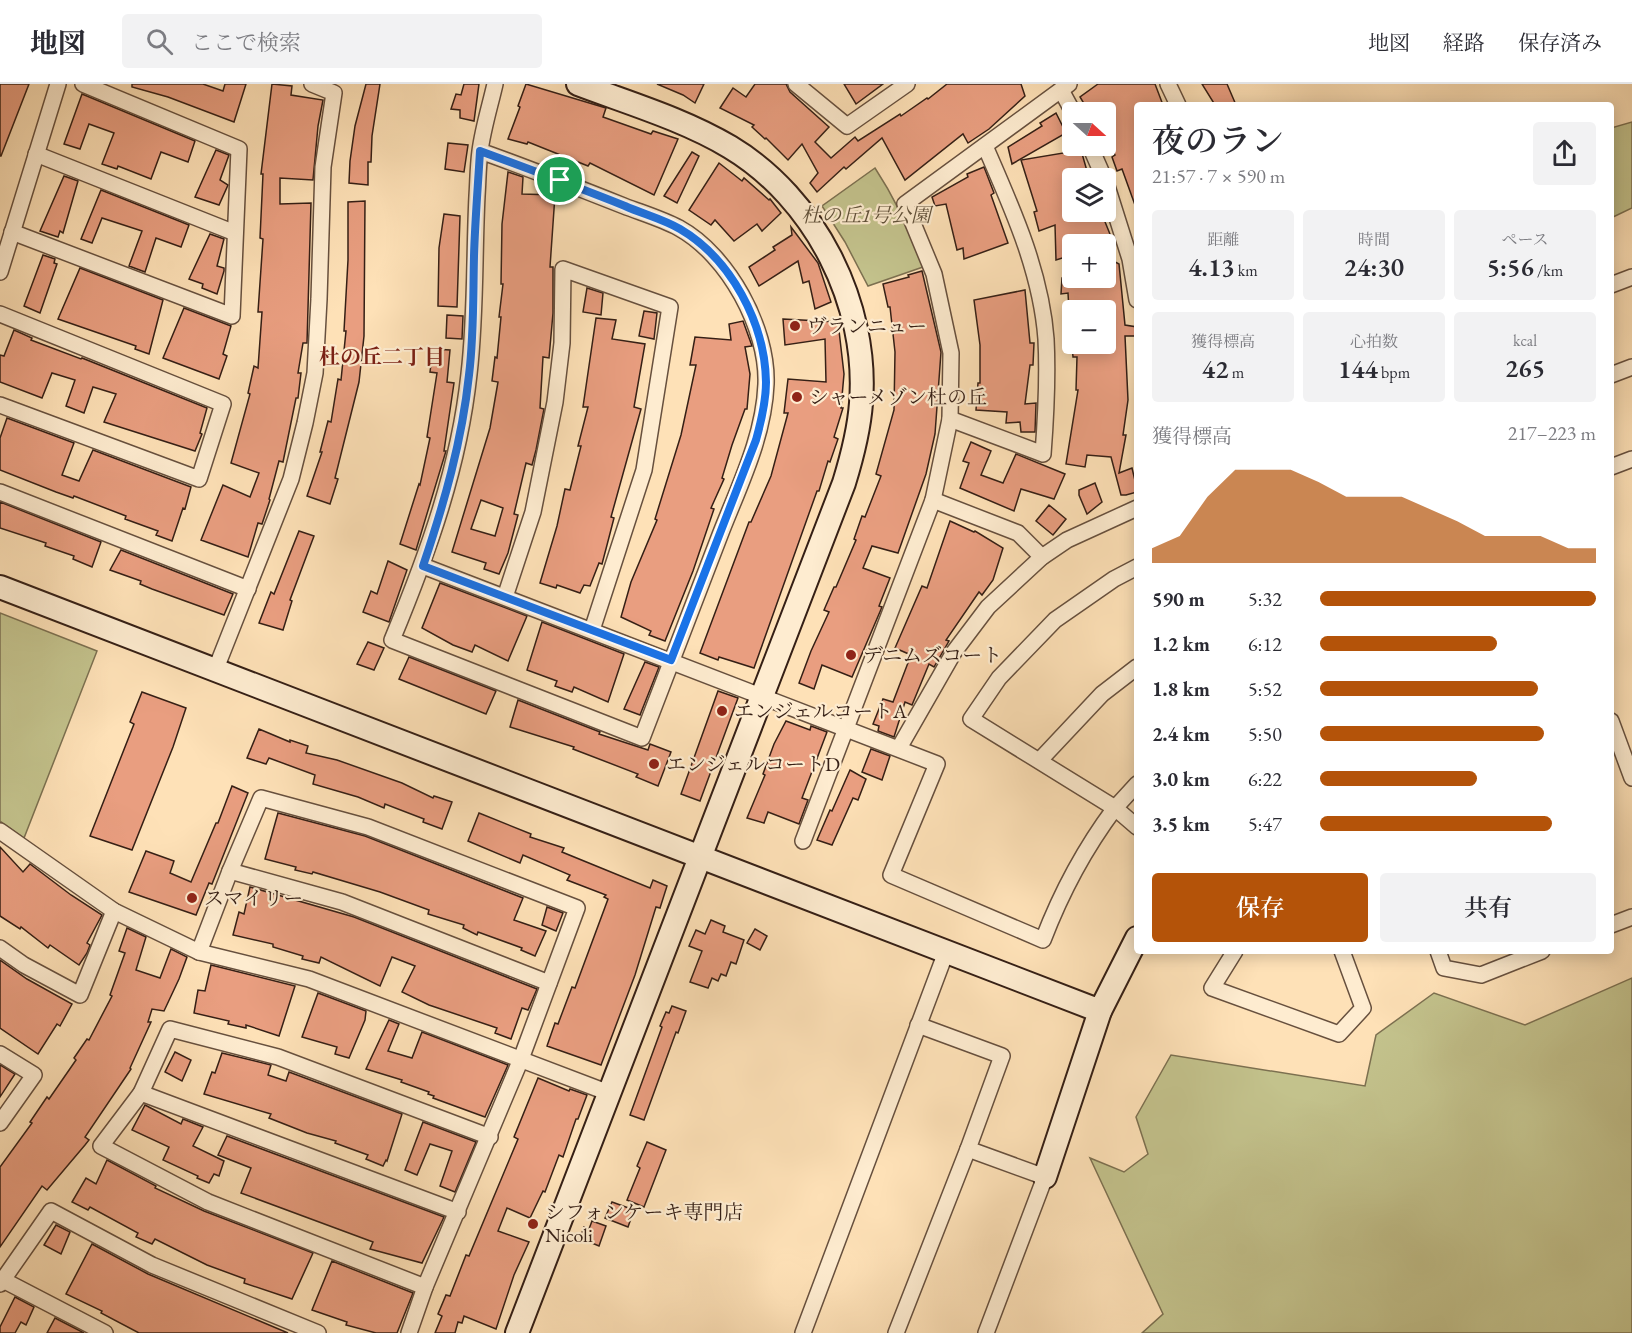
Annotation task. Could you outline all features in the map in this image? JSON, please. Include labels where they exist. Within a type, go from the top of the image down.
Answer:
[{"type":"street","points":[[0,272],[58,84]]},
{"type":"street","points":[[12,232],[232,316],[239,149],[83,84]]},
{"type":"street","points":[[215,671],[291,479],[315,373],[323,167],[334,93],[312,84]]},
{"type":"street","points":[[480,151],[679,228],[703,246],[725,270],[756,326],[763,351],[766,383],[759,432],[642,738],[392,640],[423,566],[451,475],[461,429],[467,393],[473,325],[474,254],[480,151],[495,84]]},
{"type":"street","points":[[517,1333],[844,483],[856,443],[861,401],[860,362],[853,315],[843,283],[824,245],[802,212],[765,172],[731,148],[698,130],[578,84]]},
{"type":"street","points":[[796,84],[847,126],[907,84]]},
{"type":"street","points":[[1168,84],[1177,102]]},
{"type":"street","points":[[803,841],[933,500],[950,419],[951,352],[934,274],[905,204],[1065,87],[1070,102]]},
{"type":"street","points":[[950,419],[1043,454],[1047,395],[1046,337],[1036,281],[1017,219],[985,146]]},
{"type":"street","points":[[36,154],[235,233]]},
{"type":"street","points":[[1116,215],[1130,259],[1134,282]]},
{"type":"street","points":[[505,597],[533,512],[555,402],[562,343],[563,269],[670,307],[644,470],[592,630]]},
{"type":"street","points":[[1614,284],[1632,277]]},
{"type":"street","points":[[0,314],[222,404],[199,479],[0,405]]},
{"type":"street","points":[[1614,374],[1632,368]]},
{"type":"street","points":[[1614,466],[1632,459]]},
{"type":"street","points":[[0,492],[248,589]]},
{"type":"street","points":[[933,500],[1018,533],[1042,557]]},
{"type":"street","points":[[898,748],[954,652],[988,607],[1042,557],[1067,540],[1134,509]]},
{"type":"street","points":[[423,566],[937,764],[891,875],[1043,940],[1053,914],[1091,840],[1134,787]]},
{"type":"street","points":[[1134,569],[1114,579],[1055,620],[999,678],[971,719],[1115,808],[1134,824]]},
{"type":"street","points":[[0,587],[1100,1011]]},
{"type":"street","points":[[1040,760],[1102,694],[1134,669]]},
{"type":"street","points":[[1615,744],[1632,778]]},
{"type":"street","points":[[200,952],[230,871],[261,798],[368,827],[577,908],[521,1059],[425,1287],[409,1333]]},
{"type":"street","points":[[0,831],[114,911],[200,952],[309,979],[609,1093]]},
{"type":"street","points":[[230,871],[342,902],[549,983]]},
{"type":"street","points":[[0,948],[24,965],[80,995],[114,911]]},
{"type":"street","points":[[1614,924],[1632,917]]},
{"type":"street","points":[[986,1333],[1045,1177],[1100,1011],[1134,944]]},
{"type":"street","points":[[803,1333],[946,952]]},
{"type":"street","points":[[1232,954],[1212,988],[1339,1034],[1363,1008],[1343,954]]},
{"type":"street","points":[[1439,954],[1444,968],[1481,975],[1534,954]]},
{"type":"street","points":[[896,1333],[1002,1056],[918,1025]]},
{"type":"street","points":[[425,1287],[208,1202],[101,1146],[141,1093],[170,1029],[278,1057],[490,1137]]},
{"type":"street","points":[[0,1054],[34,1076],[0,1124]]},
{"type":"street","points":[[141,1093],[458,1212]]},
{"type":"street","points":[[968,1149],[1045,1177]]},
{"type":"street","points":[[105,1333],[2,1282],[51,1212],[152,1265],[318,1333]]},
{"type":"green space","points":[[1632,122],[1632,208],[1614,217],[1614,127]]},
{"type":"green space","name":"杜の丘1号公園","points":[[875,168],[902,216],[923,267],[868,286],[845,242],[822,206]]},
{"type":"green space","points":[[0,613],[97,651],[24,838],[0,821]]},
{"type":"green space","points":[[1632,978],[1632,1333],[1142,1333],[1163,1314],[1090,1158],[1124,1172],[1148,1154],[1136,1117],[1171,1055],[1365,1086],[1376,1035],[1434,993],[1525,1025]]},
{"type":"building","points":[[0,84],[29,84],[1,156],[0,156]]},
{"type":"building","points":[[132,84],[203,84],[223,91],[225,84],[246,84],[234,122],[168,97],[132,87]]},
{"type":"building","points":[[272,84],[292,86],[291,95],[323,100],[313,180],[280,178],[280,204],[311,203],[307,343],[303,343],[298,373],[301,373],[298,398],[296,398],[283,462],[279,461],[270,500],[262,524],[258,523],[248,557],[201,540],[223,485],[250,497],[259,473],[231,463],[250,394],[248,393],[254,366],[258,368],[262,312],[258,312],[263,239],[260,238],[263,174],[261,174]]},
{"type":"building","points":[[366,84],[380,84],[372,136],[371,162],[368,162],[368,185],[349,183],[355,126]]},
{"type":"building","points":[[464,84],[479,84],[474,121],[460,118],[460,110],[451,109],[456,94],[461,95]]},
{"type":"building","points":[[526,84],[606,108],[603,117],[651,134],[653,131],[678,139],[654,195],[590,163],[588,166],[528,142],[527,144],[508,139]]},
{"type":"building","points":[[657,84],[704,84],[695,103]]},
{"type":"building","points":[[755,84],[786,84],[790,92],[829,127],[815,142],[831,158],[855,137],[858,141],[928,99],[947,84],[1021,84],[1025,96],[989,129],[968,143],[963,134],[905,180],[882,138],[846,169],[844,167],[817,192],[810,183],[818,173],[802,144],[788,160],[752,127],[754,125],[720,108],[733,88],[746,97]]},
{"type":"building","points":[[844,84],[883,84],[856,104]]},
{"type":"building","points":[[1098,84],[1155,84],[1162,102],[1134,102],[1134,202],[1122,169],[1117,171],[1112,157],[1116,156],[1116,102],[1083,102],[1080,97]]},
{"type":"building","points":[[1202,84],[1227,84],[1235,102],[1213,102]]},
{"type":"building","points":[[82,94],[195,141],[188,162],[161,152],[151,179],[118,166],[117,169],[102,164],[114,133],[89,124],[80,149],[64,144]]},
{"type":"building","points":[[1056,113],[1062,125],[1062,135],[1012,164],[1008,147],[1042,126],[1040,123]]},
{"type":"building","points":[[448,143],[468,145],[464,172],[445,169]]},
{"type":"building","points":[[216,150],[229,155],[220,180],[228,185],[219,205],[195,197]]},
{"type":"building","points":[[692,152],[699,156],[677,203],[664,196]]},
{"type":"building","points":[[1062,153],[1062,156],[1083,156],[1086,168],[1062,168],[1062,222],[1105,222],[1110,234],[1062,234],[1062,258],[1056,260],[1055,225],[1039,231],[1034,212],[1037,211],[1021,160]]},
{"type":"building","points":[[719,163],[742,181],[744,178],[770,199],[781,213],[762,231],[757,224],[734,241],[715,220],[711,225],[689,210]]},
{"type":"building","points":[[984,167],[1008,243],[964,259],[963,248],[957,250],[946,204],[935,206],[932,197],[968,177],[967,174]]},
{"type":"building","points":[[508,172],[523,177],[522,194],[555,195],[550,267],[553,267],[553,313],[549,358],[543,357],[540,408],[544,409],[532,465],[526,463],[514,514],[518,515],[508,553],[499,574],[484,569],[486,563],[452,552],[490,428],[498,382],[492,381],[501,317],[499,317],[503,284],[501,284],[502,224]],"holes":[[[481,500],[503,508],[495,536],[471,529]]]},
{"type":"building","points":[[64,176],[78,181],[63,233],[60,231],[58,237],[40,231]]},
{"type":"building","points":[[101,190],[189,225],[181,247],[156,238],[145,272],[129,266],[142,231],[102,218],[92,243],[81,239]]},
{"type":"building","points":[[365,201],[364,336],[359,382],[335,478],[338,479],[330,504],[307,496],[322,452],[320,452],[328,421],[331,422],[338,379],[341,380],[346,331],[344,331],[348,202]]},
{"type":"building","points":[[444,214],[460,216],[457,307],[438,306],[439,248]]},
{"type":"building","points":[[791,227],[818,263],[831,302],[815,309],[809,281],[803,283],[798,261],[759,286],[749,267],[775,250],[773,247],[792,235]]},
{"type":"building","points":[[210,234],[224,239],[217,266],[224,268],[224,271],[217,294],[202,288],[203,284],[189,279]]},
{"type":"building","points":[[43,255],[55,259],[54,263],[57,264],[40,313],[24,306]]},
{"type":"building","points":[[1116,262],[1119,264],[1125,325],[1134,326],[1134,336],[1125,336],[1128,400],[1123,435],[1126,435],[1119,473],[1132,468],[1134,493],[1121,495],[1111,457],[1087,455],[1085,467],[1066,464],[1078,390],[1076,390],[1077,357],[1073,357],[1073,354],[1116,354],[1116,300],[1068,300],[1068,293],[1061,294],[1062,278],[1062,288],[1116,288]]},
{"type":"building","points":[[80,268],[163,300],[149,354],[135,349],[136,346],[58,319]]},
{"type":"building","points":[[922,271],[941,352],[935,434],[926,474],[898,553],[872,546],[863,568],[890,578],[879,606],[882,607],[852,677],[822,665],[814,689],[799,683],[829,612],[824,610],[856,540],[854,539],[862,516],[865,517],[881,476],[876,474],[894,410],[895,352],[890,307],[888,307],[883,284]]},
{"type":"building","points":[[587,288],[603,293],[601,315],[583,312]]},
{"type":"building","points":[[1025,290],[1030,343],[1034,343],[1033,365],[1030,365],[1025,404],[1036,403],[1035,432],[1021,432],[1020,422],[1006,423],[1007,412],[976,410],[978,383],[980,383],[980,345],[974,300]]},
{"type":"building","points":[[184,308],[231,326],[223,354],[227,356],[219,379],[163,358]]},
{"type":"building","points":[[644,311],[657,313],[654,339],[639,336]]},
{"type":"building","points":[[447,315],[463,316],[462,339],[446,338]]},
{"type":"building","points":[[596,318],[616,320],[612,339],[645,344],[634,407],[641,409],[611,517],[614,518],[607,545],[602,564],[599,563],[590,586],[584,585],[580,593],[557,585],[556,588],[540,583],[565,489],[570,490],[581,446],[578,446],[588,407],[583,407]]},
{"type":"building","points":[[783,319],[838,322],[844,374],[841,408],[843,408],[834,437],[838,439],[830,462],[828,461],[754,668],[719,657],[718,660],[700,653],[749,522],[751,522],[771,476],[788,413],[784,413],[788,379],[826,382],[825,339],[785,345]]},
{"type":"building","points":[[743,321],[752,346],[745,347],[750,374],[747,409],[745,409],[732,445],[722,478],[724,479],[711,508],[714,509],[693,571],[665,641],[649,635],[651,631],[621,617],[631,582],[657,520],[655,519],[681,435],[696,365],[690,365],[695,337],[731,340],[729,324]]},
{"type":"building","points":[[14,330],[32,338],[31,340],[207,408],[200,433],[202,434],[195,451],[104,422],[116,394],[93,387],[84,413],[66,406],[75,380],[52,373],[42,398],[0,382],[0,355],[4,356]]},
{"type":"building","points":[[433,349],[450,350],[447,382],[454,383],[444,451],[446,451],[416,550],[400,544],[420,485],[430,438],[427,437],[437,373],[430,372]]},
{"type":"building","points":[[7,418],[74,443],[62,475],[79,481],[93,450],[191,487],[172,541],[156,535],[158,531],[125,519],[126,516],[0,470],[0,438]]},
{"type":"building","points":[[971,442],[991,451],[981,475],[1003,483],[1016,454],[1065,474],[1054,499],[1021,489],[1014,511],[960,488],[969,463],[963,461]]},
{"type":"building","points":[[1095,483],[1102,502],[1087,514],[1079,490]]},
{"type":"building","points":[[0,502],[101,542],[92,567],[73,559],[74,556],[45,546],[46,543],[0,528]]},
{"type":"building","points":[[1049,505],[1066,519],[1053,535],[1036,521]]},
{"type":"building","points":[[950,521],[975,531],[1003,548],[993,580],[982,595],[979,592],[946,640],[949,641],[934,667],[929,664],[912,705],[905,702],[894,737],[878,731],[879,726],[873,724],[883,699],[893,702],[911,655],[895,648],[922,586],[927,588]]},
{"type":"building","points":[[299,531],[314,536],[290,600],[292,601],[283,630],[259,623],[271,592],[274,594]]},
{"type":"building","points":[[121,550],[233,594],[224,615],[152,589],[140,584],[141,581],[110,570]]},
{"type":"building","points":[[388,561],[407,570],[389,622],[363,612],[371,591],[377,594]]},
{"type":"building","points":[[440,583],[527,616],[508,661],[475,645],[472,652],[453,645],[422,628]]},
{"type":"building","points":[[542,622],[624,654],[608,702],[574,687],[572,692],[555,686],[557,681],[527,670]]},
{"type":"building","points":[[368,642],[384,648],[374,670],[357,664]]},
{"type":"building","points":[[409,657],[496,691],[486,714],[399,679]]},
{"type":"building","points":[[645,662],[659,667],[640,715],[624,709]]},
{"type":"building","points":[[718,691],[738,698],[700,801],[681,794]]},
{"type":"building","points":[[142,692],[186,708],[132,850],[90,836],[134,724],[130,722]]},
{"type":"building","points":[[518,700],[600,732],[599,734],[648,750],[650,744],[671,752],[658,786],[636,777],[638,774],[573,749],[574,747],[510,727]]},
{"type":"building","points":[[786,721],[810,730],[811,726],[827,732],[802,798],[808,800],[799,824],[768,812],[764,823],[747,818],[765,775],[763,774],[774,744]]},
{"type":"building","points":[[259,729],[290,742],[290,740],[308,746],[306,753],[337,760],[402,783],[433,798],[434,796],[452,802],[442,829],[423,822],[424,819],[385,804],[384,808],[358,797],[313,784],[315,775],[269,758],[266,764],[247,758]]},
{"type":"building","points":[[871,749],[890,756],[882,780],[862,772]]},
{"type":"building","points":[[850,770],[866,779],[858,800],[853,798],[832,845],[817,840],[830,810],[832,811]]},
{"type":"building","points":[[232,786],[248,793],[212,884],[209,883],[196,915],[129,892],[146,851],[174,861],[170,873],[191,882]]},
{"type":"building","points":[[278,813],[365,836],[523,898],[514,920],[546,931],[535,956],[521,950],[522,948],[478,932],[477,935],[463,928],[464,925],[428,914],[429,910],[380,892],[313,872],[312,874],[295,870],[296,867],[265,859]]},
{"type":"building","points":[[479,813],[531,834],[530,837],[564,848],[562,852],[650,888],[653,880],[667,886],[660,908],[656,907],[635,975],[601,1065],[547,1046],[572,987],[575,988],[608,899],[604,897],[606,895],[567,880],[570,875],[523,855],[520,863],[468,841]]},
{"type":"building","points":[[0,847],[23,872],[30,864],[102,915],[87,943],[90,945],[87,953],[79,965],[50,945],[48,948],[21,927],[20,929],[0,916]]},
{"type":"building","points":[[250,887],[354,917],[537,989],[528,1010],[522,1008],[511,1039],[495,1033],[497,1028],[429,1005],[402,992],[415,966],[392,957],[380,986],[321,957],[319,963],[302,959],[303,956],[273,947],[273,944],[233,935],[239,912],[244,914]]},
{"type":"building","points":[[547,907],[563,913],[556,931],[542,925]]},
{"type":"building","points":[[711,920],[725,926],[723,932],[744,940],[736,964],[731,962],[726,976],[721,974],[718,981],[712,978],[708,988],[690,982],[702,951],[689,946],[696,930],[705,934]]},
{"type":"building","points":[[127,928],[146,937],[136,970],[160,978],[171,949],[187,957],[179,979],[164,1011],[152,1009],[148,1022],[151,1022],[131,1069],[85,1137],[89,1140],[47,1190],[42,1186],[0,1247],[0,1167],[32,1123],[30,1122],[47,1097],[49,1099],[76,1060],[74,1058],[87,1039],[89,1040],[112,996],[110,995],[125,953],[119,951]]},
{"type":"building","points":[[755,929],[767,936],[760,950],[747,943]]},
{"type":"building","points":[[0,960],[27,979],[72,1004],[60,1026],[57,1024],[38,1054],[0,1028]]},
{"type":"building","points":[[211,965],[295,986],[279,1036],[246,1025],[246,1028],[228,1024],[229,1021],[194,1013],[198,990],[205,991]]},
{"type":"building","points":[[318,993],[366,1011],[365,1020],[349,1058],[335,1054],[337,1047],[302,1037]]},
{"type":"building","points":[[672,1006],[686,1011],[644,1120],[630,1115],[662,1027],[660,1026],[666,1012],[669,1013]]},
{"type":"building","points":[[389,1020],[399,1024],[388,1051],[412,1058],[422,1032],[508,1065],[485,1117],[433,1098],[434,1096],[428,1094],[429,1092],[401,1082],[402,1080],[366,1069]]},
{"type":"building","points":[[175,1052],[191,1060],[182,1081],[165,1072]]},
{"type":"building","points":[[222,1053],[271,1065],[268,1075],[286,1081],[289,1072],[402,1114],[387,1161],[383,1166],[366,1159],[368,1155],[335,1143],[336,1141],[307,1133],[269,1118],[271,1114],[204,1094]]},
{"type":"building","points":[[0,1065],[15,1074],[0,1097]]},
{"type":"building","points":[[538,1078],[569,1091],[570,1089],[587,1095],[563,1157],[559,1155],[545,1192],[543,1191],[530,1218],[507,1208],[498,1231],[529,1242],[514,1275],[496,1329],[464,1316],[462,1323],[458,1322],[455,1333],[435,1333],[442,1316],[438,1314],[446,1295],[450,1296],[466,1255],[469,1256],[518,1139],[514,1137]]},
{"type":"building","points":[[145,1105],[181,1124],[183,1119],[203,1127],[193,1146],[224,1161],[219,1176],[214,1174],[209,1183],[163,1160],[169,1147],[132,1130]]},
{"type":"building","points":[[423,1122],[476,1142],[455,1192],[440,1186],[452,1151],[430,1144],[417,1175],[405,1170]]},
{"type":"building","points":[[227,1136],[444,1217],[422,1263],[370,1249],[373,1242],[241,1193],[251,1168],[218,1155]]},
{"type":"building","points":[[647,1142],[666,1150],[644,1207],[627,1200],[640,1168],[637,1166]]},
{"type":"building","points":[[107,1160],[156,1186],[155,1188],[204,1211],[313,1253],[292,1299],[244,1283],[245,1279],[207,1265],[155,1239],[152,1244],[136,1237],[138,1233],[90,1207],[88,1210],[72,1202],[86,1178],[96,1184]]},
{"type":"building","points":[[612,1202],[634,1210],[628,1227],[605,1218]]},
{"type":"building","points":[[592,1221],[606,1226],[599,1246],[580,1238],[584,1227],[589,1229]]},
{"type":"building","points":[[56,1225],[70,1232],[61,1254],[44,1245]]},
{"type":"building","points":[[92,1244],[148,1274],[288,1333],[139,1333],[101,1313],[102,1311],[66,1294]]},
{"type":"building","points":[[332,1261],[413,1293],[397,1333],[376,1333],[346,1325],[347,1322],[312,1310]]},
{"type":"building","points":[[15,1297],[34,1307],[26,1325],[21,1322],[15,1333],[0,1333],[0,1327]]},
{"type":"building","points":[[55,1318],[84,1333],[47,1333]]},
{"type":"place","name":"ヴランニュー","points":[[795,326]]},
{"type":"place","name":"シャーメゾン杜の丘","points":[[797,397]]},
{"type":"place","name":"デニムズコート","points":[[851,655]]},
{"type":"place","name":"エンジェルコートA","points":[[722,711]]},
{"type":"place","name":"エンジェルコートD","points":[[654,764]]},
{"type":"place","name":"スマイリー","points":[[192,898]]},
{"type":"place","name":"シフォンケーキ専門店 Nicoli","points":[[533,1224]]},
{"type":"district","name":"杜の丘二丁目","points":[[382,356]]},
{"type":"route","points":[[480,151],[560,180],[679,228],[703,246],[725,270],[740,294],[756,326],[763,351],[766,383],[761,423],[756,440],[671,660],[423,566],[451,475],[467,393],[473,325],[474,254],[480,151]]}]
